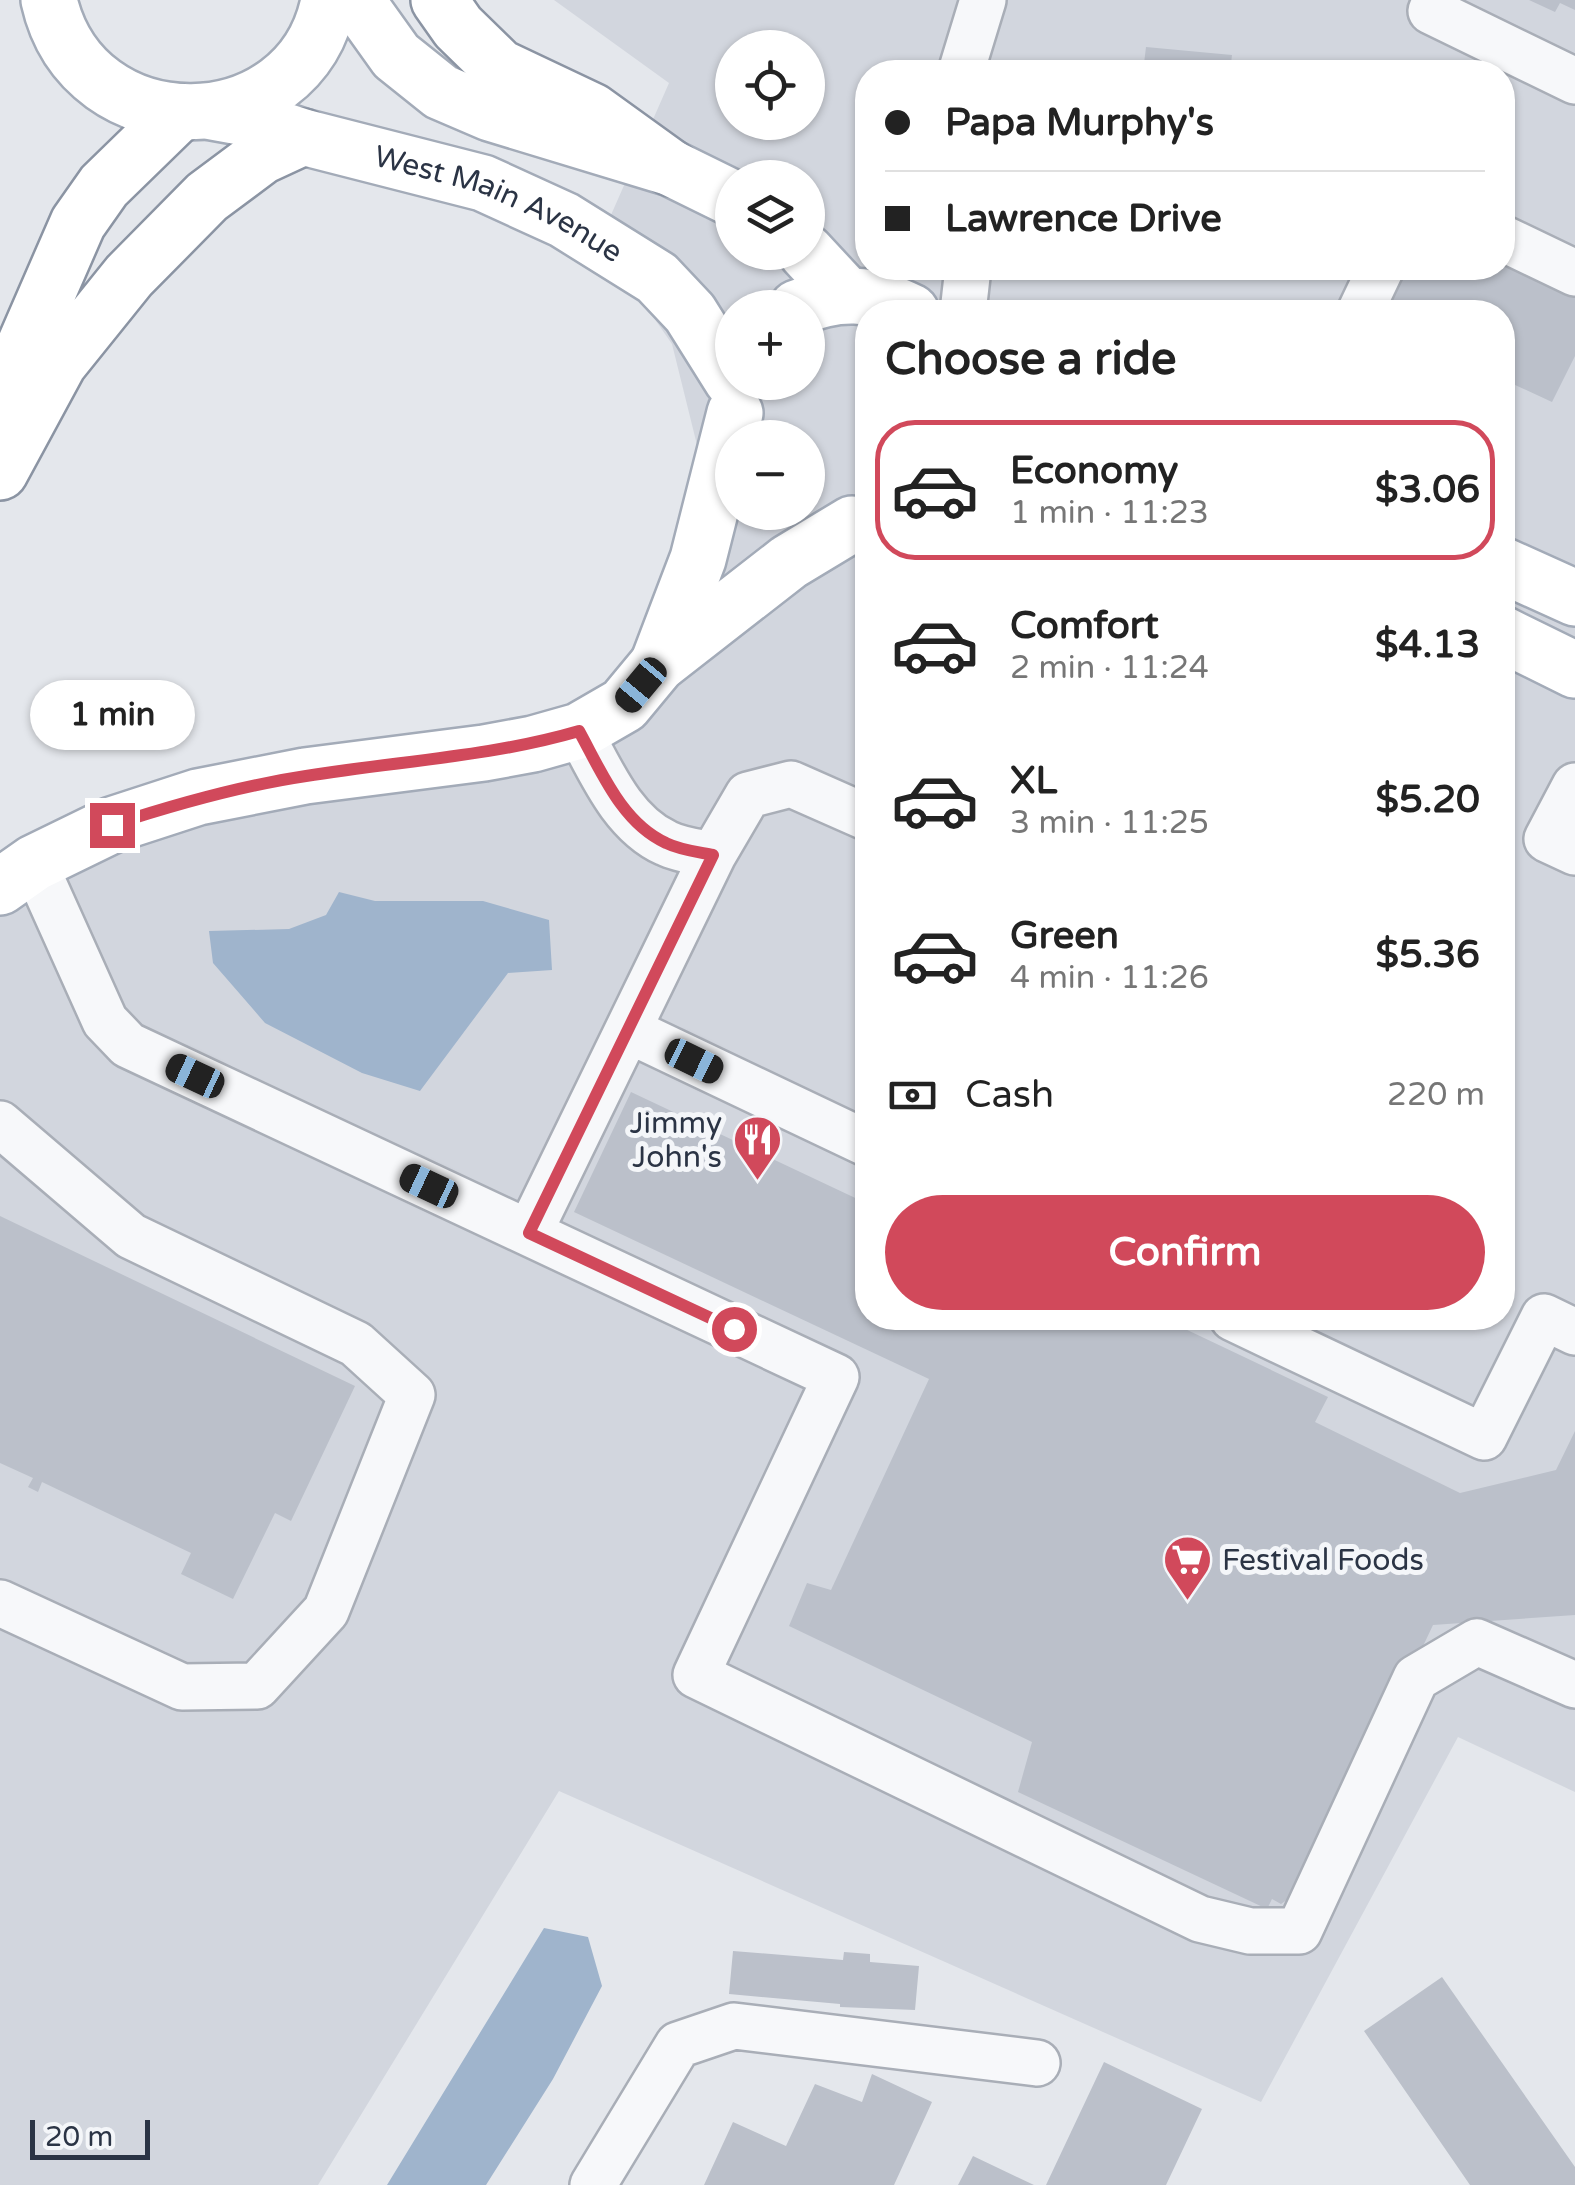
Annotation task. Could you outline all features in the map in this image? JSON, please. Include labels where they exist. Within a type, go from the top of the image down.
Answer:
[{"type":"main road","name":"West Main Avenue","points":[[50,0],[54,20],[74,56],[103,85],[138,105],[246,118],[303,137],[482,183],[564,220],[657,278],[690,314],[715,359]]},
{"type":"main road","points":[[0,402],[78,223],[104,186],[196,112],[252,99],[286,76],[312,44],[329,0]]},
{"type":"main road","points":[[356,0],[396,56],[441,92],[490,113],[672,168]]},
{"type":"main road","points":[[439,0],[458,28],[499,67],[592,111],[672,168],[715,190]]},
{"type":"main road","points":[[0,472],[58,363],[129,276],[207,197],[262,156],[303,137]]},
{"type":"main road","points":[[825,267],[859,295]]},
{"type":"main road","points":[[658,664],[698,560],[735,400]]},
{"type":"main road","points":[[17,875],[112,825],[198,797],[305,776],[484,753],[579,731],[624,706],[658,664],[840,520]]},
{"type":"main road","points":[[1515,571],[1575,598]]},
{"type":"main road","points":[[1515,640],[1575,670]]},
{"type":"street","points":[[965,60],[982,9]]},
{"type":"street","points":[[982,9],[984,60]]},
{"type":"street","points":[[1431,11],[1575,81]]},
{"type":"street","points":[[1515,244],[1575,272]]},
{"type":"street","points":[[579,731],[612,791],[634,821],[666,844],[713,855]]},
{"type":"street","points":[[529,1233],[713,855],[748,795],[791,784],[855,812]]},
{"type":"street","points":[[1575,786],[1548,840],[1575,852]]},
{"type":"street","points":[[17,875],[106,1021],[128,1045],[836,1377],[696,1675],[1200,1919],[1250,1931],[1299,1931],[1416,1678],[1477,1642],[1575,1686]]},
{"type":"street","points":[[628,1030],[855,1138]]},
{"type":"street","points":[[0,1124],[131,1236],[356,1344],[412,1395],[326,1611],[257,1686],[182,1687],[0,1603]]},
{"type":"street","points":[[1258,1330],[1484,1438],[1544,1317],[1575,1332]]},
{"type":"street","points":[[594,2185],[678,2044],[734,2026],[1036,2063]]},
{"type":"shaded area","points":[[554,0],[1575,0],[1575,1792],[1458,1737],[1261,2102],[559,1791],[318,2185],[0,2185],[0,887],[34,863],[484,753],[658,664],[698,449],[672,344],[600,240],[669,83]]},
{"type":"water","points":[[339,892],[375,901],[483,901],[549,920],[552,970],[508,973],[420,1091],[362,1073],[265,1023],[213,963],[209,931],[289,929],[326,915]]},
{"type":"water","points":[[544,1928],[588,1937],[602,1986],[553,2079],[486,2185],[387,2185]]},
{"type":"building","points":[[1529,0],[1575,0],[1575,10],[1560,3],[1555,12]]},
{"type":"building","points":[[1146,47],[1232,55],[1231,60],[1144,60]]},
{"type":"building","points":[[1515,252],[1575,280],[1575,356],[1552,402],[1515,385],[1515,300],[1384,300],[1397,280],[1515,280]]},
{"type":"building","name":"Festival Foods","points":[[631,1092],[855,1198],[855,1330],[1187,1330],[1328,1397],[1315,1422],[1460,1493],[1556,1470],[1575,1431],[1575,1615],[1433,1625],[1311,1883],[1281,1904],[1272,1899],[1267,1909],[1018,1792],[1032,1742],[789,1626],[807,1583],[831,1590],[929,1379],[574,1212]]},
{"type":"building","points":[[0,1216],[355,1386],[291,1521],[275,1513],[233,1599],[181,1574],[191,1553],[42,1482],[38,1492],[28,1487],[33,1478],[0,1463]]},
{"type":"building","points":[[733,1951],[843,1960],[844,1952],[870,1954],[870,1962],[919,1966],[915,2010],[840,2007],[729,1994]]},
{"type":"building","points":[[1442,1977],[1575,2167],[1575,2185],[1470,2185],[1364,2031]]},
{"type":"building","points":[[1104,2062],[1202,2109],[1166,2185],[1046,2185]]},
{"type":"building","points":[[872,2074],[932,2102],[894,2185],[704,2185],[733,2122],[786,2146],[815,2084],[862,2102]]},
{"type":"building","points":[[973,2156],[1034,2185],[958,2185]]},
{"type":"place","name":"Jimmy John's","points":[[757,1182]]},
{"type":"place","name":"Festival Foods","points":[[1187,1602]]},
{"type":"route","points":[[112,825],[198,797],[305,776],[484,753],[579,731],[612,791],[634,821],[666,844],[713,855],[529,1233],[734,1329]]}]
